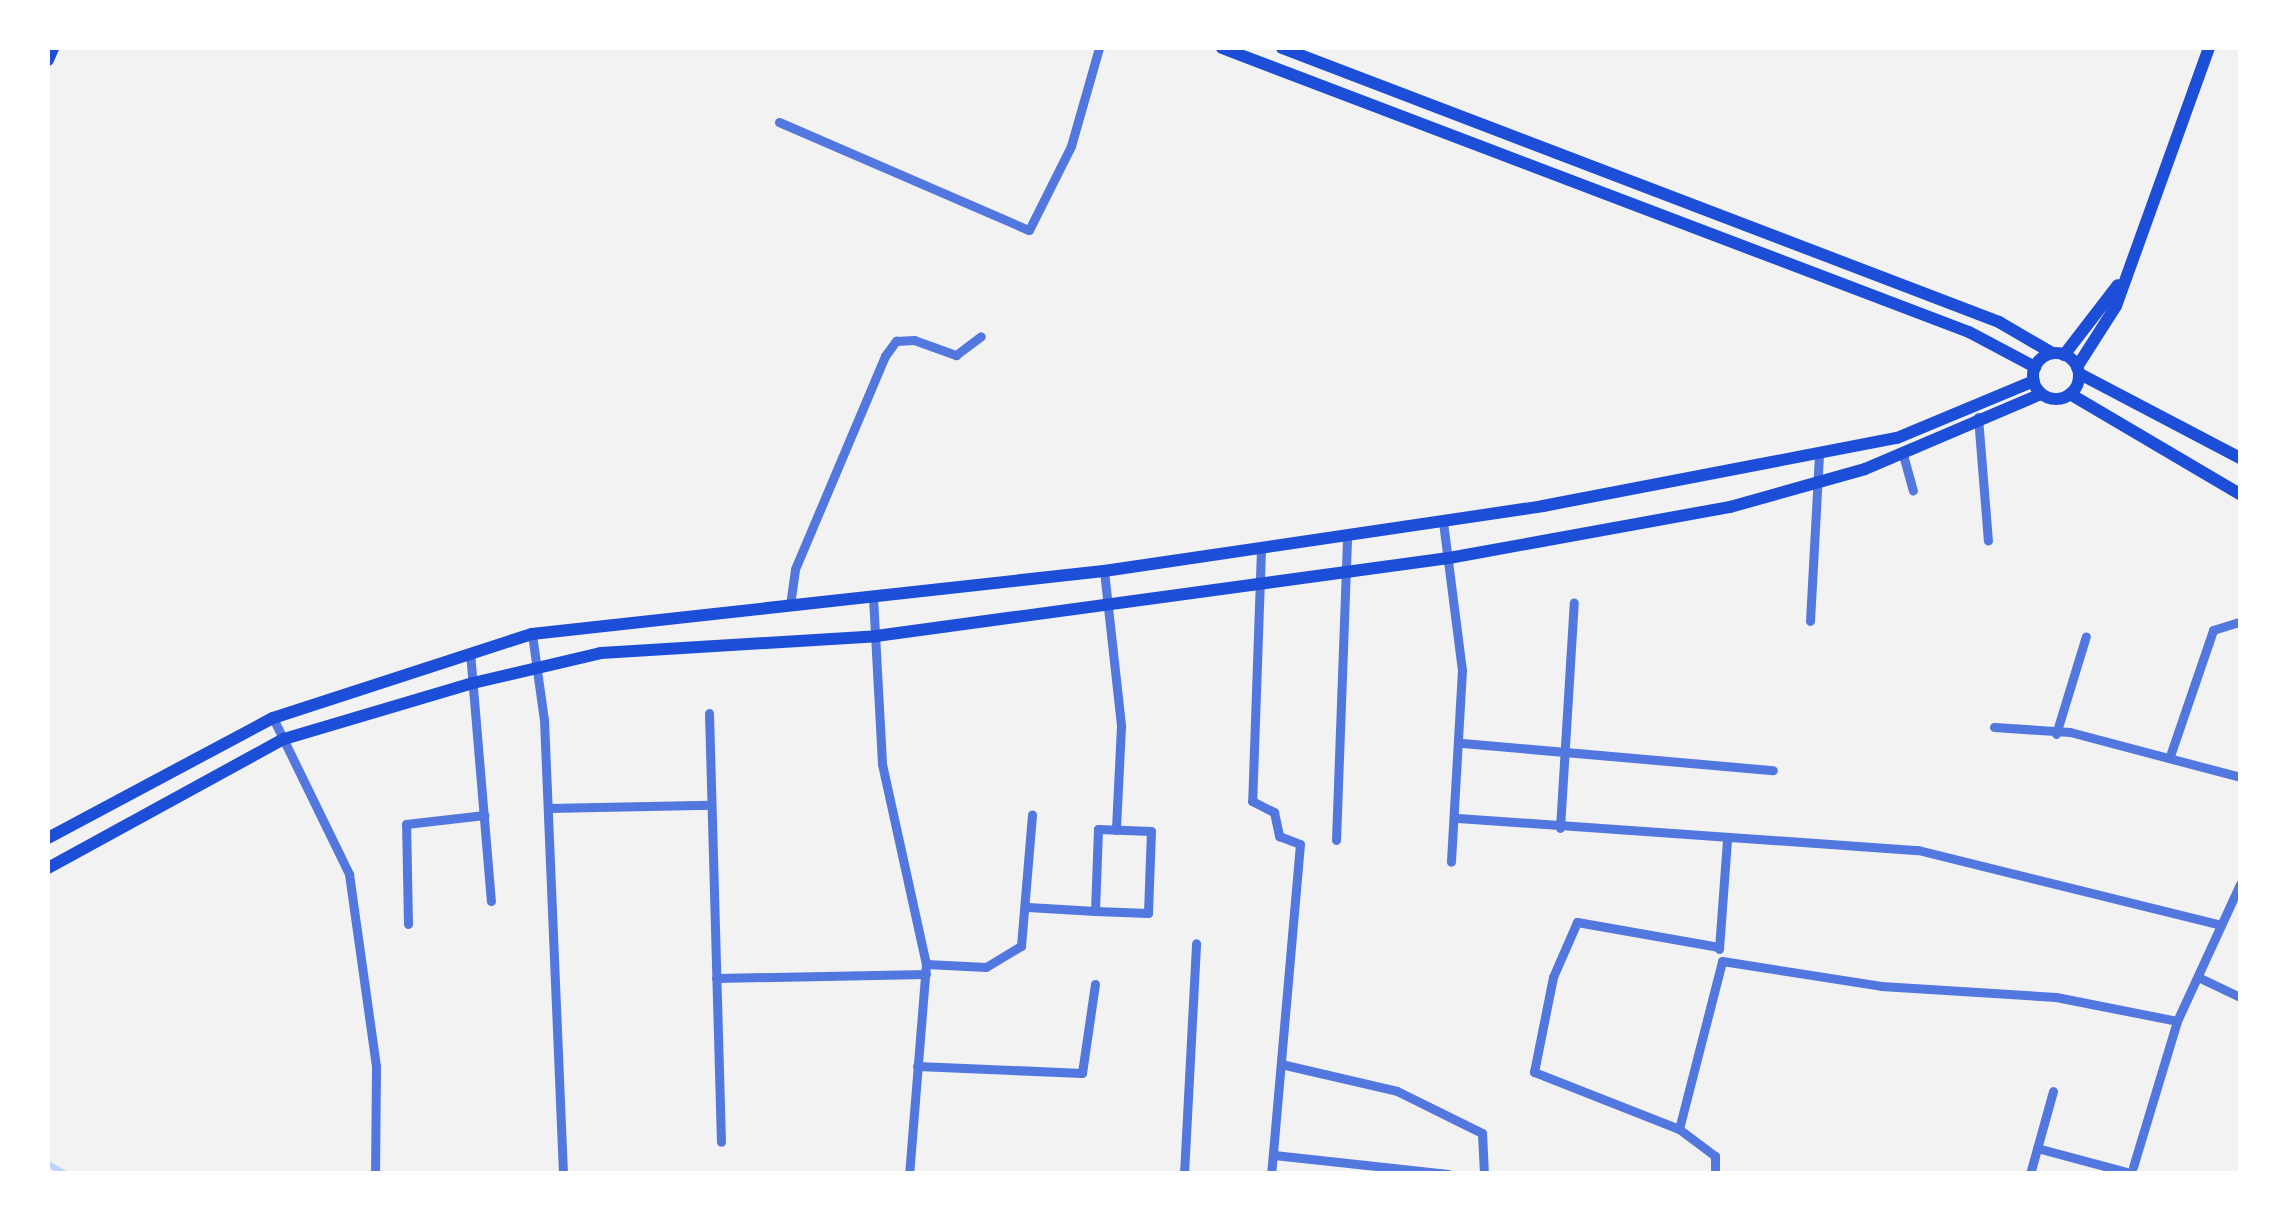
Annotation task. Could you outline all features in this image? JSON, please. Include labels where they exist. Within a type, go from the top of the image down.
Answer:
[{"type":"main road","points":[[48,60],[53,48]]},
{"type":"main road","points":[[1222,48],[1968,332],[2035,366]]},
{"type":"main road","points":[[1282,48],[1999,322],[2058,354],[2079,371],[2240,458]]},
{"type":"main road","points":[[2070,394],[2116,306],[2118,285],[2209,48]]},
{"type":"main road","points":[[2035,366],[2058,354],[2118,285]]},
{"type":"main road","points":[[2035,366],[2038,388]]},
{"type":"main road","points":[[48,868],[284,739],[473,682],[601,653],[876,636],[1111,608],[1450,558],[1818,482],[1904,457],[2038,388],[2070,394],[2240,494]]},
{"type":"main road","points":[[48,838],[273,718],[532,634],[1104,571],[1442,522],[1819,457],[1978,417]]},
{"type":"street","points":[[779,122],[1028,230],[1071,146],[1099,48]]},
{"type":"street","points":[[790,605],[795,569],[885,356],[896,342],[914,340],[956,355],[981,336]]},
{"type":"street","points":[[1978,417],[1988,541]]},
{"type":"street","points":[[1897,438],[1913,492]]},
{"type":"street","points":[[1810,621],[1819,457]]},
{"type":"street","points":[[1442,522],[1450,558],[1462,743],[1451,862]]},
{"type":"street","points":[[1336,840],[1351,570],[1347,536]]},
{"type":"street","points":[[1261,549],[1263,584],[1252,801],[1274,812],[1280,836],[1300,844],[1271,1174]]},
{"type":"street","points":[[1104,571],[1121,726],[1116,830]]},
{"type":"street","points":[[873,597],[882,764],[926,969],[909,1174]]},
{"type":"street","points":[[1560,828],[1574,602]]},
{"type":"street","points":[[2171,753],[2213,630],[2240,622]]},
{"type":"street","points":[[532,634],[548,808],[563,1174]]},
{"type":"street","points":[[2056,734],[2086,636]]},
{"type":"street","points":[[470,652],[491,901]]},
{"type":"street","points":[[709,713],[721,1142]]},
{"type":"street","points":[[273,718],[350,874],[376,1066],[375,1174]]},
{"type":"street","points":[[1994,726],[2171,753],[2240,777]]},
{"type":"street","points":[[1462,743],[1773,770]]},
{"type":"street","points":[[548,808],[712,805]]},
{"type":"street","points":[[716,978],[926,969],[997,960],[1021,946],[1028,907],[1032,814]]},
{"type":"street","points":[[408,924],[406,824],[484,815]]},
{"type":"street","points":[[1458,818],[1727,841],[1918,850],[2221,926]]},
{"type":"street","points":[[1028,907],[1096,910],[1148,912],[1150,830],[1098,829],[1096,910]]},
{"type":"street","points":[[1679,1129],[1722,961],[1719,947],[1727,841]]},
{"type":"street","points":[[2037,1148],[2134,1170],[2178,1021],[2240,884]]},
{"type":"street","points":[[1716,1174],[1715,1156],[1679,1129],[1535,1077],[1554,977],[1582,921],[1719,947]]},
{"type":"street","points":[[1184,1174],[1196,943]]},
{"type":"street","points":[[1722,961],[1881,986],[2056,997],[2178,1021]]},
{"type":"street","points":[[2198,976],[2240,997]]},
{"type":"street","points":[[917,1066],[1082,1073],[1095,984]]},
{"type":"street","points":[[1280,1064],[1397,1091],[1482,1133],[1484,1174]]},
{"type":"street","points":[[2030,1174],[2052,1091]]},
{"type":"street","points":[[1274,1154],[1448,1174]]},
{"type":"waterway","points":[[48,1164],[66,1174]]}]
